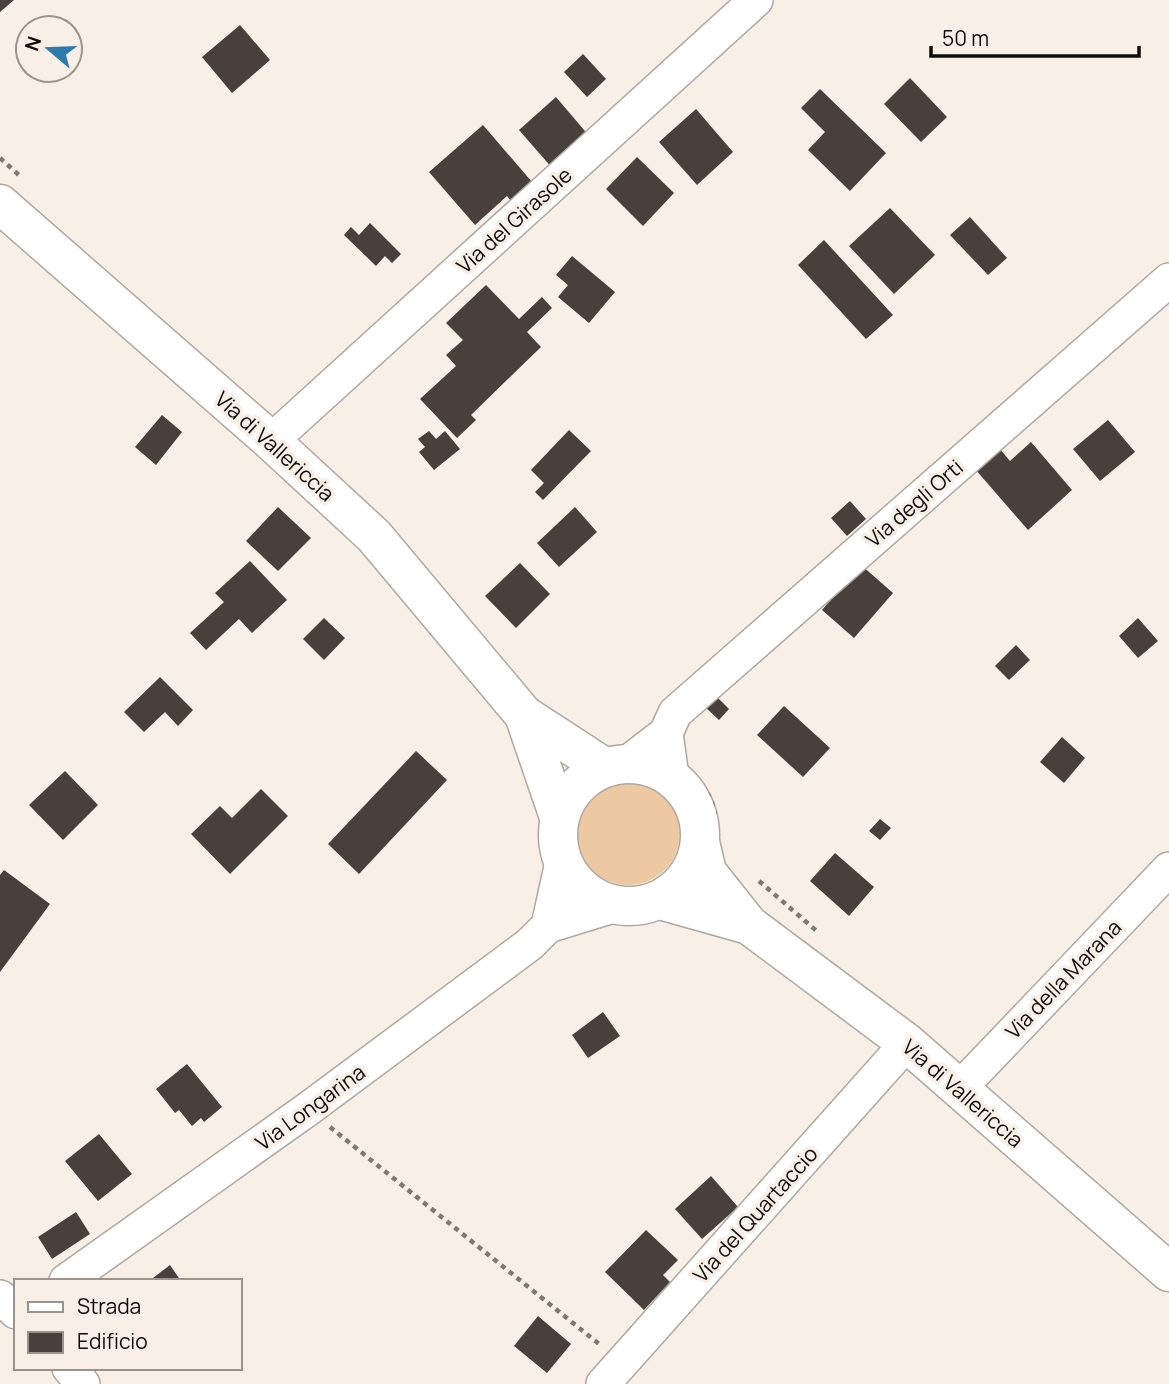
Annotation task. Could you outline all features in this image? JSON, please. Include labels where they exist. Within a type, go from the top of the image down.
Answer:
[{"type":"street","name":"Via del Girasole","points":[[271,440],[757,0]]},
{"type":"street","name":"Via di Vallericcia","points":[[0,204],[271,440],[374,537],[524,715],[615,765]]},
{"type":"street","name":"Via degli Orti","points":[[615,765],[666,733],[675,713],[1169,280]]},
{"type":"street","name":"Via di Vallericcia","points":[[524,715],[559,817]]},
{"type":"street","points":[[666,733],[685,780],[689,795],[709,833],[694,865],[680,886],[660,900],[636,907],[613,906],[592,897],[574,882],[562,862],[557,840],[559,817],[569,796],[584,779],[615,765],[649,766],[685,780]]},
{"type":"street","name":"Via di Vallericcia","points":[[709,833],[706,872],[749,925],[907,1043],[1169,1272]]},
{"type":"street","points":[[548,926],[562,862]]},
{"type":"street","name":"Via della Marana","points":[[958,1090],[1169,869]]},
{"type":"street","name":"Via di Vallericcia","points":[[660,900],[749,925]]},
{"type":"street","name":"Via Longarina","points":[[69,1279],[308,1109],[530,944],[548,926],[613,906]]},
{"type":"street","name":"Via del Quartaccio","points":[[612,1373],[907,1043]]},
{"type":"street","points":[[0,1297],[14,1312]]},
{"type":"street","points":[[0,1327],[14,1316]]},
{"type":"street","points":[[71,1370],[83,1384]]},
{"type":"path","points":[[685,780],[711,799],[709,833]]},
{"type":"path","points":[[752,875],[823,937]]},
{"type":"path","points":[[308,1109],[612,1373]]},
{"type":"shaded area","points":[[628,781],[648,785],[665,796],[676,813],[680,833],[676,853],[665,870],[648,881],[628,885],[608,881],[591,870],[580,853],[576,833],[580,813],[591,796],[608,785]]},
{"type":"building","points":[[0,0],[14,0],[0,12]]},
{"type":"building","points":[[240,25],[270,60],[232,93],[202,57]]},
{"type":"building","points":[[583,54],[606,79],[587,97],[564,72]]},
{"type":"building","points":[[910,78],[947,117],[921,142],[884,104]]},
{"type":"building","points":[[820,89],[886,153],[850,191],[808,150],[825,132],[801,108]]},
{"type":"building","points":[[556,97],[590,137],[553,169],[519,130]]},
{"type":"building","points":[[696,109],[733,152],[697,185],[659,142]]},
{"type":"building","points":[[483,125],[538,189],[516,208],[507,196],[475,225],[429,172]]},
{"type":"building","points":[[637,157],[674,193],[643,226],[606,189]]},
{"type":"building","points":[[890,208],[935,255],[894,294],[849,246]]},
{"type":"building","points":[[970,217],[1007,258],[988,275],[950,235]]},
{"type":"building","points":[[370,223],[401,254],[392,263],[385,256],[376,266],[344,235],[351,227],[359,235]]},
{"type":"building","points":[[824,240],[893,315],[866,339],[798,265]]},
{"type":"building","points":[[572,256],[615,292],[589,323],[558,297],[568,285],[556,275]]},
{"type":"building","points":[[486,285],[519,319],[542,297],[552,308],[527,332],[541,347],[471,415],[476,420],[457,438],[420,399],[456,366],[446,355],[463,340],[446,323]]},
{"type":"building","points":[[162,415],[182,432],[156,465],[135,447]]},
{"type":"building","points":[[1108,420],[1135,452],[1100,481],[1073,449]]},
{"type":"building","points":[[569,430],[591,451],[543,500],[535,492],[544,483],[531,470]]},
{"type":"building","points":[[429,431],[436,439],[445,431],[460,449],[434,470],[419,452],[425,447],[418,439]]},
{"type":"building","points":[[1031,442],[1072,490],[1028,530],[975,469],[999,448],[1010,461]]},
{"type":"building","points":[[850,501],[866,519],[847,536],[831,518]]},
{"type":"building","points":[[278,507],[311,538],[278,571],[246,541]]},
{"type":"building","points":[[575,507],[597,532],[559,567],[537,543]]},
{"type":"building","points":[[250,561],[287,600],[252,633],[239,619],[206,650],[190,633],[224,602],[215,593]]},
{"type":"building","points":[[520,563],[550,594],[516,628],[485,596]]},
{"type":"building","points":[[861,565],[893,593],[854,638],[822,610]]},
{"type":"building","points":[[324,618],[345,638],[324,660],[303,639]]},
{"type":"building","points":[[1138,618],[1158,641],[1138,658],[1119,636]]},
{"type":"building","points":[[1016,645],[1030,660],[1009,680],[995,666]]},
{"type":"building","points":[[160,677],[193,710],[178,726],[165,712],[144,732],[124,712]]},
{"type":"building","points":[[715,695],[729,709],[719,720],[704,706]]},
{"type":"building","points":[[784,706],[830,748],[803,777],[757,735]]},
{"type":"building","points":[[1062,737],[1085,758],[1064,783],[1040,762]]},
{"type":"building","points":[[416,751],[447,780],[359,874],[328,844]]},
{"type":"building","points":[[65,771],[98,805],[63,840],[29,805]]},
{"type":"building","points":[[261,789],[288,816],[230,874],[191,834],[220,806],[232,818]]},
{"type":"building","points":[[880,819],[891,828],[880,840],[869,831]]},
{"type":"building","points":[[835,853],[874,887],[849,916],[810,881]]},
{"type":"building","points":[[4,870],[50,904],[0,972],[0,875]]},
{"type":"building","points":[[603,1012],[620,1036],[588,1058],[572,1035]]},
{"type":"building","points":[[187,1064],[222,1107],[204,1122],[201,1118],[192,1126],[179,1110],[175,1113],[156,1089]]},
{"type":"building","points":[[99,1134],[132,1174],[98,1201],[65,1161]]},
{"type":"building","points":[[711,1176],[738,1207],[702,1239],[675,1209]]},
{"type":"building","points":[[76,1212],[90,1234],[52,1259],[38,1237]]},
{"type":"building","points":[[646,1230],[678,1260],[663,1275],[670,1282],[644,1310],[605,1272]]},
{"type":"building","points":[[170,1265],[180,1279],[152,1279]]},
{"type":"building","points":[[538,1316],[571,1344],[547,1373],[514,1346]]}]
